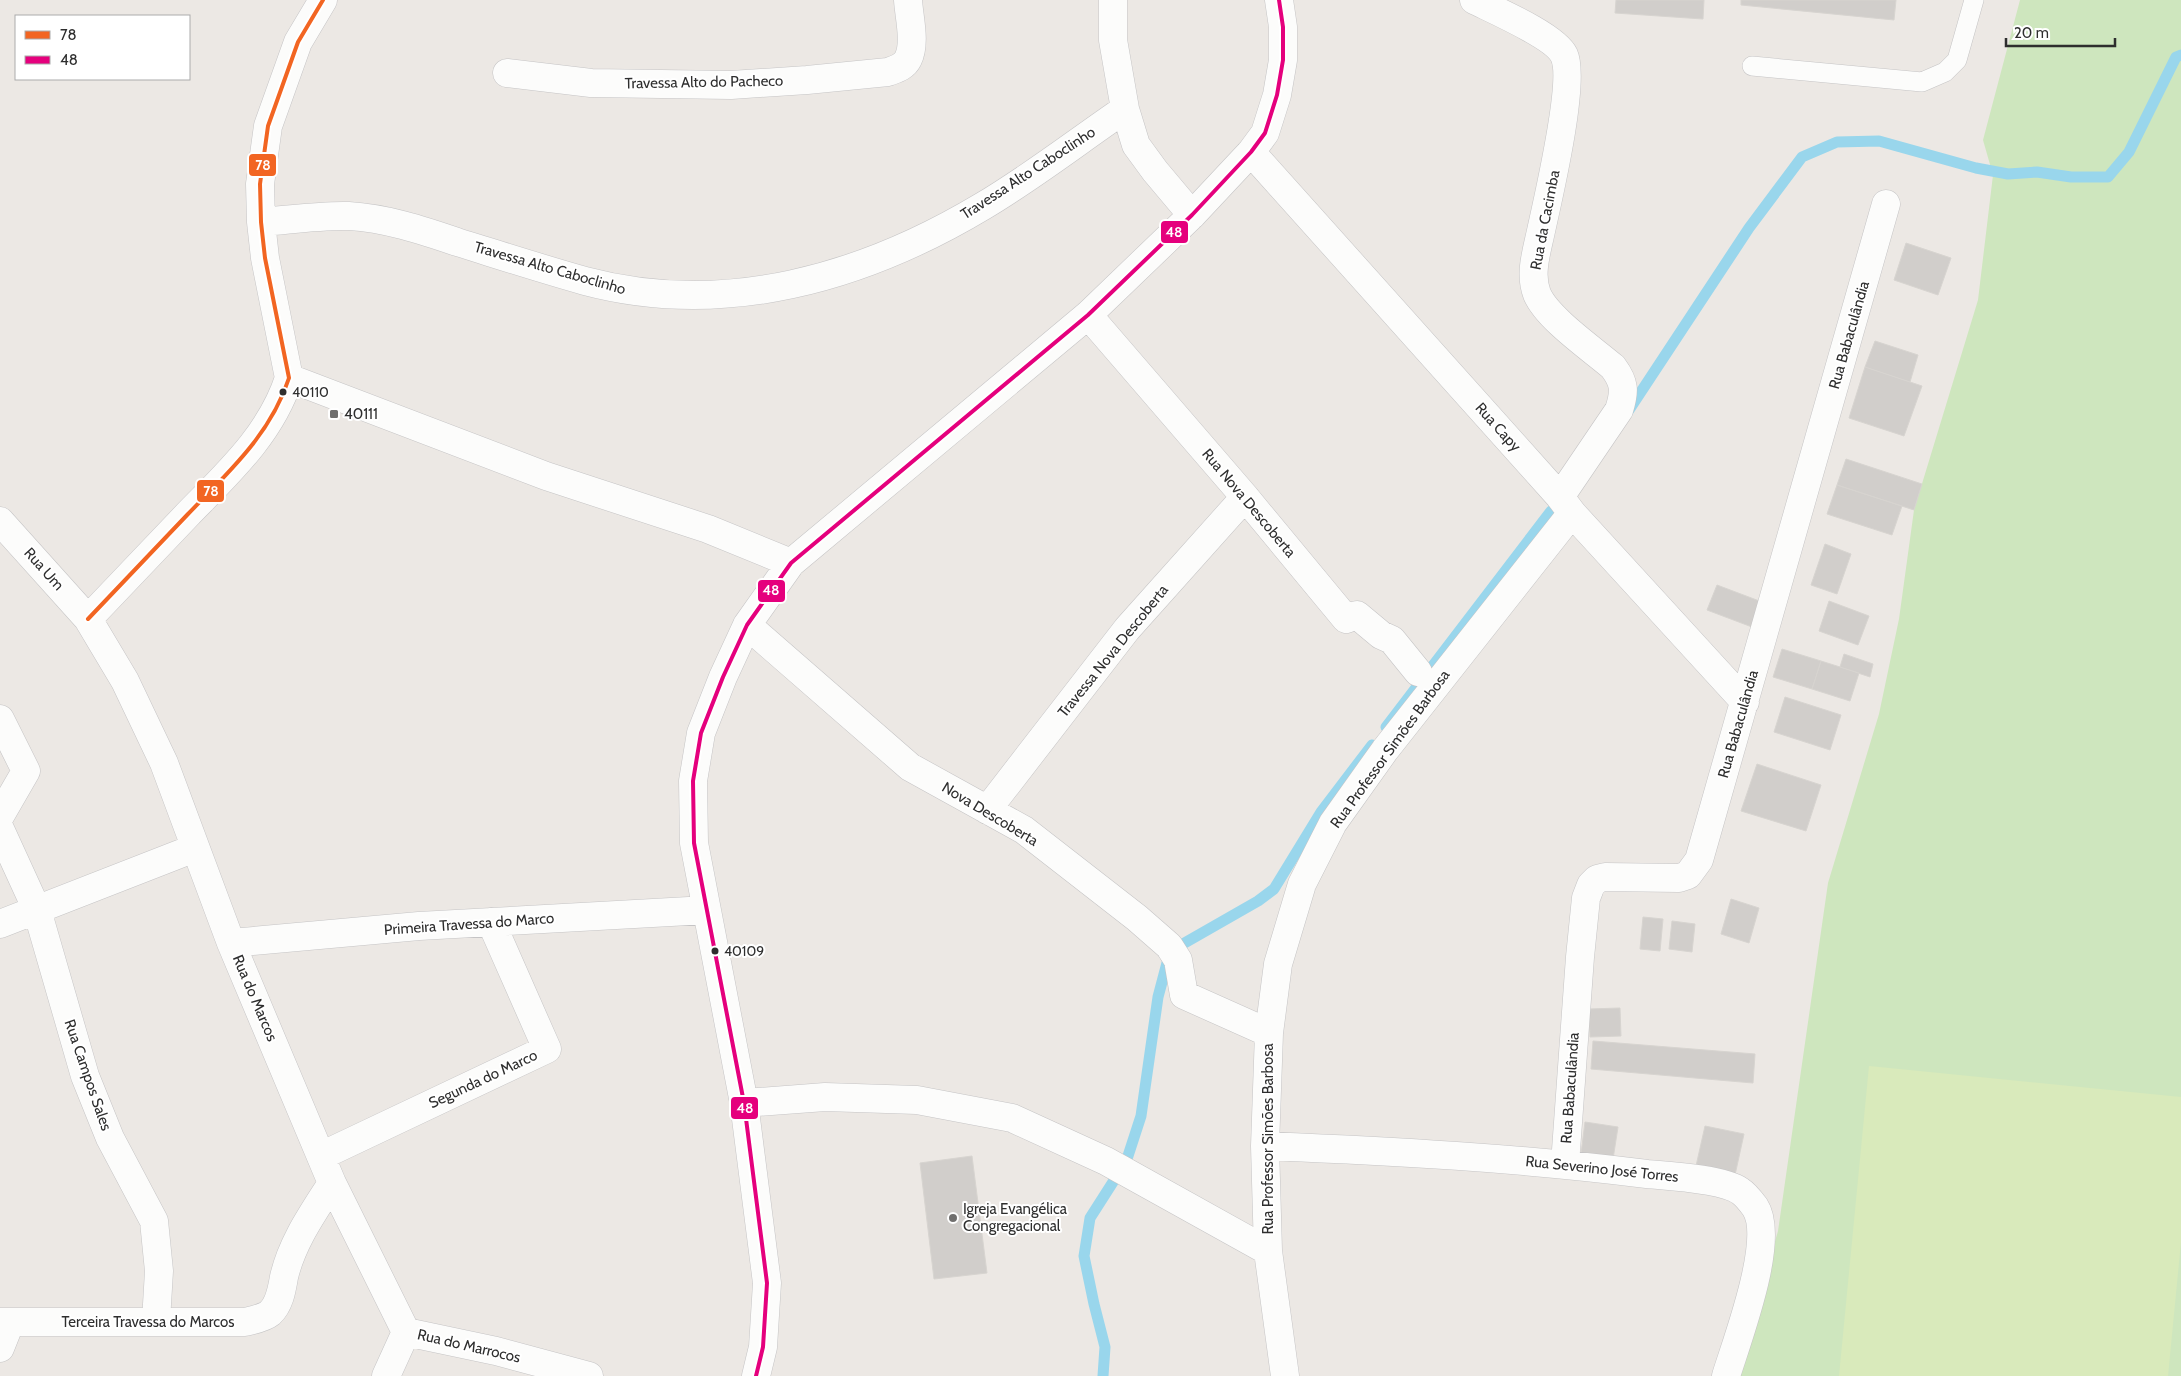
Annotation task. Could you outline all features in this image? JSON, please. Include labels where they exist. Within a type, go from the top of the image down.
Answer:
[{"type":"street","points":[[88,619],[230,472],[258,439],[284,395],[289,378],[265,258],[261,222],[260,184],[268,126],[298,42],[323,0]]},
{"type":"street","name":"Travessa Alto do Pacheco","points":[[507,74],[591,83],[731,85],[864,76],[888,72],[901,67],[908,60],[911,47],[908,0]]},
{"type":"street","points":[[1113,0],[1113,40],[1125,109],[1136,145],[1192,215]]},
{"type":"street","points":[[756,1376],[763,1347],[767,1283],[744,1103],[694,843],[693,781],[701,733],[723,677],[748,625],[791,563],[1088,314],[1192,215],[1251,152],[1265,133],[1277,95],[1283,60],[1283,27],[1279,0]]},
{"type":"street","name":"Rua da Cacimba","points":[[1474,0],[1529,27],[1554,44],[1564,54],[1567,66],[1557,157],[1536,255],[1534,286],[1546,310],[1613,367],[1621,377],[1623,397],[1618,410],[1566,505]]},
{"type":"street","name":"Travessa Alto Caboclinho","points":[[261,222],[349,216],[392,223],[586,281],[634,292],[678,296],[730,294],[783,287],[856,267],[915,243],[984,206],[1125,109]]},
{"type":"street","name":"Rua Capy","points":[[1251,152],[1566,505],[1745,702]]},
{"type":"street","name":"Rua Babaculândia","points":[[1565,1164],[1586,898],[1591,885],[1597,879],[1606,877],[1679,878],[1688,875],[1699,860],[1886,204]]},
{"type":"street","name":"Rua Nova Descoberta","points":[[1088,314],[1245,497],[1346,619],[1357,615],[1381,635],[1392,640],[1418,672]]},
{"type":"street","points":[[289,378],[546,476],[708,529],[791,563]]},
{"type":"street","name":"Travessa Nova Descoberta","points":[[987,810],[1127,629],[1245,497]]},
{"type":"street","name":"Rua Professor Simões Barbosa","points":[[1285,1376],[1268,1250],[1265,1146],[1269,1033],[1278,964],[1302,884],[1333,823],[1566,505]]},
{"type":"street","name":"Rua Um","points":[[0,521],[88,619]]},
{"type":"street","name":"Rua do Marcos","points":[[88,619],[125,681],[164,763],[231,943],[332,1183],[406,1332]]},
{"type":"street","name":"Nova Descoberta","points":[[748,625],[910,767],[1024,830],[1137,918],[1169,946],[1178,960],[1184,995],[1269,1033]]},
{"type":"street","points":[[0,719],[26,771],[0,816]]},
{"type":"street","name":"Rua Campos Sales","points":[[0,829],[37,910],[85,1076],[110,1138],[154,1221],[159,1271],[156,1321]]},
{"type":"street","points":[[0,924],[195,848]]},
{"type":"street","name":"Primeira Travessa do Marco","points":[[231,943],[419,926],[707,910]]},
{"type":"street","name":"Segunda do Marco","points":[[321,1156],[547,1050],[491,922]]},
{"type":"street","points":[[744,1103],[825,1097],[917,1100],[1012,1118],[1106,1161],[1268,1250]]},
{"type":"street","name":"Rua Severino José Torres","points":[[1265,1146],[1413,1152],[1565,1164],[1710,1181],[1740,1190],[1756,1208],[1762,1231],[1760,1260],[1726,1376]]},
{"type":"street","name":"Terceira Travessa do Marcos","points":[[5,1323],[245,1322],[270,1313],[280,1294],[288,1261],[294,1248],[332,1183]]},
{"type":"street","points":[[0,1348],[5,1323]]},
{"type":"street","points":[[386,1376],[406,1332]]},
{"type":"street","name":"Rua do Marrocos","points":[[406,1332],[535,1369],[589,1376]]},
{"type":"lane","points":[[1752,66],[1922,82],[1944,72],[1957,60],[1974,0]]},
{"type":"green space","points":[[2020,0],[2181,0],[2181,1376],[1736,1376],[1778,1231],[1828,883],[1879,714],[1899,619],[1914,510],[1978,300],[1993,175],[1983,140]]},
{"type":"green space","points":[[1869,1066],[2181,1097],[2181,1242],[2168,1376],[1839,1376]]},
{"type":"building","points":[[1616,0],[1704,0],[1703,19],[1615,13]]},
{"type":"building","points":[[1741,0],[1896,0],[1894,20],[1741,5]]},
{"type":"building","points":[[1906,243],[1951,258],[1938,295],[1894,280]]},
{"type":"building","points":[[1875,341],[1918,355],[1910,382],[1865,367]]},
{"type":"building","points":[[1865,367],[1922,386],[1904,436],[1849,418]]},
{"type":"building","points":[[1846,459],[1922,484],[1914,510],[1837,485]]},
{"type":"building","points":[[1837,485],[1902,506],[1892,535],[1827,514]]},
{"type":"building","points":[[1825,544],[1851,554],[1837,594],[1811,585]]},
{"type":"building","points":[[1717,585],[1762,602],[1752,627],[1707,610]]},
{"type":"building","points":[[1829,601],[1869,616],[1858,645],[1819,631]]},
{"type":"building","points":[[1782,649],[1821,661],[1812,689],[1773,677]]},
{"type":"building","points":[[1844,654],[1873,664],[1870,677],[1840,667]]},
{"type":"building","points":[[1821,661],[1859,673],[1850,701],[1812,689]]},
{"type":"building","points":[[1785,697],[1841,715],[1830,750],[1774,732]]},
{"type":"building","points":[[1757,764],[1821,785],[1806,831],[1741,811]]},
{"type":"building","points":[[1731,899],[1759,908],[1749,943],[1721,934]]},
{"type":"building","points":[[1643,917],[1663,919],[1660,951],[1640,949]]},
{"type":"building","points":[[1672,921],[1695,924],[1692,952],[1669,949]]},
{"type":"building","points":[[1620,1008],[1621,1036],[1590,1037],[1589,1009]]},
{"type":"building","points":[[1593,1041],[1755,1054],[1753,1083],[1591,1069]]},
{"type":"building","points":[[1585,1122],[1618,1127],[1613,1159],[1581,1154]]},
{"type":"building","points":[[1705,1126],[1744,1134],[1735,1175],[1696,1166]]},
{"type":"building","name":"Igreja Evangélica Congregacional","points":[[972,1156],[987,1273],[934,1279],[920,1163]]},
{"type":"waterway","points":[[1627,413],[1749,228],[1802,157],[1837,142],[1879,141],[1976,168],[2008,174],[2037,172],[2071,177],[2108,177],[2129,152],[2176,57],[2181,55]]},
{"type":"waterway","points":[[1386,727],[1551,511]]},
{"type":"waterway","points":[[1127,1159],[1141,1116],[1158,997],[1167,963],[1181,945],[1258,901],[1274,889],[1321,812],[1372,745]]},
{"type":"waterway","points":[[1103,1376],[1105,1347],[1084,1256],[1090,1218],[1113,1182]]},
{"type":"transit line","name":"78","points":[[88,619],[247,452],[271,417],[289,378],[265,258],[261,222],[260,184],[268,126],[298,42],[323,0]]},
{"type":"transit line","name":"48","points":[[756,1376],[763,1347],[767,1283],[744,1103],[694,843],[693,781],[701,733],[723,677],[747,625],[791,563],[1088,315],[1192,215],[1251,152],[1265,133],[1277,95],[1283,60],[1283,27],[1279,0]]},
{"type":"place","name":"40110","points":[[283,392]]},
{"type":"place","name":"40111","points":[[334,414]]},
{"type":"place","name":"40109","points":[[715,951]]},
{"type":"place","name":"Igreja Evangélica Congregacional","points":[[953,1218]]}]
